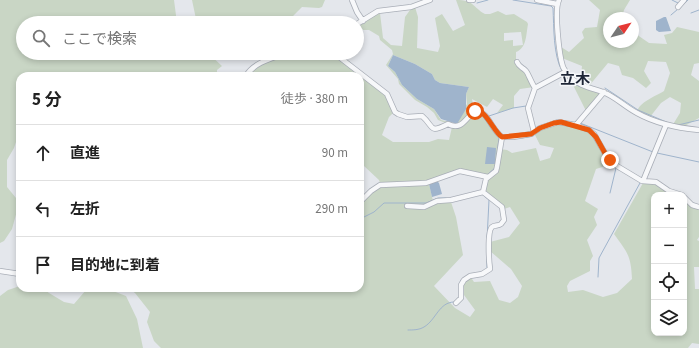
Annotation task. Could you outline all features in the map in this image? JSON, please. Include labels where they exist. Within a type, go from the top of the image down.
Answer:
[{"type":"street","points":[[352,0],[360,16]]},
{"type":"street","points":[[364,20],[378,12],[411,7],[430,0]]},
{"type":"street","points":[[537,0],[558,2],[560,56],[565,72],[578,83],[604,92],[636,113],[666,125],[681,129],[699,130]]},
{"type":"street","points":[[678,7],[684,0]]},
{"type":"street","points":[[248,72],[256,65],[269,60]]},
{"type":"street","points":[[343,60],[359,72]]},
{"type":"street","points":[[517,62],[519,66],[526,71],[535,88]]},
{"type":"street","points":[[534,132],[528,108],[535,88],[565,72]]},
{"type":"street","points":[[364,76],[387,94],[395,112],[407,117],[422,116],[430,126],[437,130],[448,124],[458,127],[462,125],[473,112],[479,110],[483,113],[497,133],[502,137],[527,135],[540,128],[558,122],[589,130],[594,134],[606,155],[617,166],[643,181],[656,182],[672,192]]},
{"type":"street","points":[[574,125],[604,92]]},
{"type":"street","points":[[643,181],[666,125]]},
{"type":"street","points":[[483,192],[486,179],[496,171],[502,137]]},
{"type":"street","points":[[364,198],[380,185],[426,183],[460,171],[488,177]]},
{"type":"street","points":[[407,206],[424,207],[437,201],[451,200],[483,192]]},
{"type":"street","points":[[456,304],[461,298],[462,293],[460,288],[462,282],[470,276],[482,274],[490,269],[490,229],[501,224],[504,220],[502,207],[483,192]]},
{"type":"street","points":[[687,200],[692,205],[699,207]]},
{"type":"street","points":[[0,271],[16,273]]},
{"type":"green space","points":[[0,0],[174,0],[176,16],[16,16],[16,60],[216,60],[222,66],[217,70],[217,72],[16,72],[16,142],[7,160],[7,187],[16,198],[16,215],[12,229],[4,241],[0,243]]},
{"type":"green space","points":[[192,0],[325,0],[322,7],[302,7],[293,16],[195,16]]},
{"type":"green space","points":[[456,0],[467,1],[485,14],[498,11],[506,15],[514,14],[527,22],[528,24],[524,44],[520,50],[516,52],[516,64],[525,71],[534,87],[520,89],[514,96],[514,108],[497,113],[503,105],[493,99],[487,107],[472,99],[474,110],[459,125],[443,122],[438,120],[434,113],[415,100],[399,84],[398,79],[386,65],[393,54],[392,50],[380,40],[379,36],[369,30],[364,30],[364,21],[380,13],[383,38],[391,45],[402,46],[405,17],[410,9],[415,7],[418,17],[417,48],[438,52],[440,46],[435,18],[442,14],[453,31],[465,25]],"holes":[[[521,32],[523,45],[513,46],[513,40],[504,41],[504,33]],[[393,55],[415,64],[432,74],[435,80],[440,83],[469,87],[466,94],[467,104],[454,123],[441,120],[434,109],[417,99],[402,85],[395,72],[388,66]]]},
{"type":"green space","points":[[589,0],[630,0],[624,12],[603,12],[603,48],[639,48],[639,36],[649,43],[667,44],[664,35],[672,33],[677,27],[699,32],[699,63],[694,64],[691,75],[699,81],[699,118],[681,128],[672,126],[680,113],[681,103],[670,97],[661,103],[650,117],[637,112],[638,108],[644,102],[664,91],[670,73],[666,62],[648,61],[644,71],[651,83],[646,88],[633,78],[622,75],[619,66],[608,63],[589,86],[576,81],[581,75],[582,66],[562,58],[561,47],[569,52],[584,38],[582,32],[585,28],[597,27],[600,10]]},
{"type":"green space","points":[[271,60],[341,60],[356,72],[251,72],[258,65]]},
{"type":"green space","points":[[364,78],[386,95],[394,112],[389,117],[382,135],[393,142],[429,142],[438,139],[449,140],[452,127],[457,128],[475,112],[481,112],[500,137],[495,169],[487,176],[461,170],[429,184],[433,201],[440,199],[451,202],[456,217],[463,255],[434,286],[455,308],[470,317],[475,310],[464,295],[461,287],[470,276],[474,282],[490,281],[499,300],[510,303],[518,297],[522,286],[511,269],[490,251],[490,242],[509,237],[520,223],[510,207],[504,209],[485,193],[487,178],[495,172],[500,149],[507,150],[512,153],[536,148],[540,161],[550,158],[554,148],[540,145],[534,133],[540,128],[561,122],[590,132],[612,164],[596,169],[585,201],[598,209],[594,217],[597,225],[587,240],[593,256],[590,261],[590,271],[570,281],[567,286],[568,292],[583,290],[603,297],[617,293],[632,279],[631,264],[628,254],[614,234],[643,183],[656,183],[674,192],[651,192],[651,336],[687,336],[687,200],[699,208],[699,237],[697,240],[699,241],[699,267],[694,267],[695,289],[699,289],[699,344],[692,343],[688,348],[161,348],[154,341],[147,322],[150,312],[134,292],[364,292],[364,200],[381,186],[379,180],[364,166]]},
{"type":"green space","points":[[570,79],[601,93],[586,111]]},
{"type":"green space","points":[[16,287],[16,292],[48,292],[64,302],[74,304],[84,292],[116,292],[126,296],[137,319],[143,348],[0,348],[0,296],[8,290]]},
{"type":"water","points":[[666,17],[671,31],[659,32],[656,30],[656,21]]},
{"type":"water","points":[[393,55],[415,64],[432,74],[435,80],[440,83],[469,87],[466,94],[466,109],[457,124],[441,119],[434,109],[417,99],[402,85],[395,72],[388,66]]},
{"type":"water","points":[[487,147],[496,148],[495,164],[485,164]]},
{"type":"water","points":[[436,180],[439,183],[442,194],[432,197],[429,184]]},
{"type":"waterway","points":[[477,3],[488,0]]},
{"type":"waterway","points":[[513,0],[551,6],[553,8],[555,49],[562,71]]},
{"type":"waterway","points":[[672,0],[678,3]]},
{"type":"waterway","points":[[683,5],[688,0]]},
{"type":"waterway","points":[[671,15],[678,9]]},
{"type":"waterway","points":[[691,13],[699,10]]},
{"type":"waterway","points":[[564,75],[574,84],[581,87]]},
{"type":"waterway","points":[[605,88],[638,110],[671,124]]},
{"type":"waterway","points":[[489,116],[513,108],[526,106]]},
{"type":"waterway","points":[[484,118],[491,128]]},
{"type":"waterway","points":[[678,125],[699,120]]},
{"type":"waterway","points":[[580,123],[653,152]]},
{"type":"waterway","points":[[494,132],[499,138],[496,161]]},
{"type":"waterway","points":[[522,138],[533,136]]},
{"type":"waterway","points":[[657,153],[699,162]]},
{"type":"waterway","points":[[488,174],[495,168]]},
{"type":"waterway","points":[[610,193],[616,168],[619,170]]},
{"type":"waterway","points":[[598,277],[599,258],[640,183]]},
{"type":"waterway","points":[[483,195],[489,200],[487,240]]},
{"type":"waterway","points":[[364,217],[374,212],[384,203],[426,203],[438,198],[446,198]]},
{"type":"waterway","points":[[485,270],[487,268],[487,259]]},
{"type":"waterway","points":[[459,288],[461,280]]},
{"type":"waterway","points":[[408,330],[424,327],[432,320],[441,308],[454,302]]},
{"type":"district","name":"立木","points":[[575,79]]},
{"type":"route","points":[[475,111],[479,110],[483,113],[497,133],[502,137],[531,134],[540,128],[558,122],[576,125],[589,130],[594,134],[610,160]]}]
